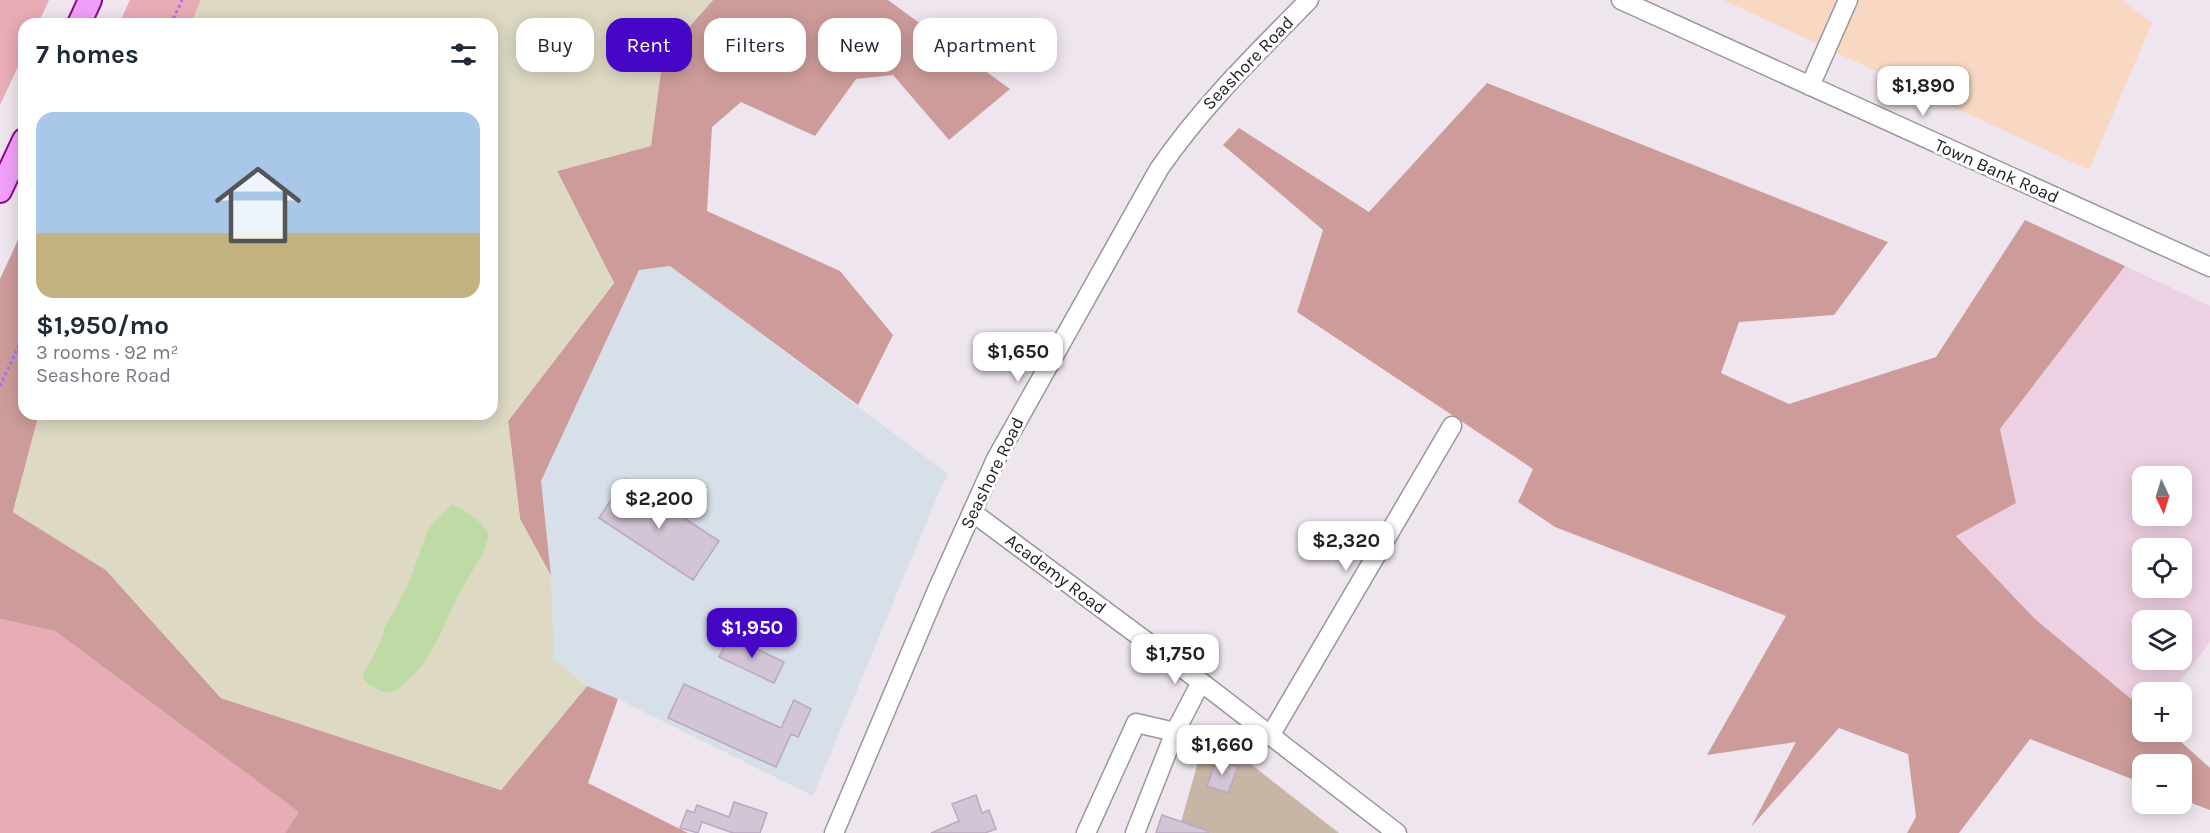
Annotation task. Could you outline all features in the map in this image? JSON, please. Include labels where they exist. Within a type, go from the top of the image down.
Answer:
[{"type":"main road","points":[[82,18],[90,0]]},
{"type":"main road","points":[[0,191],[18,153]]},
{"type":"street","name":"Seashore Road","points":[[834,833],[937,590],[996,459],[1158,169],[1210,101],[1309,0]]},
{"type":"street","name":"Town Bank Road","points":[[1621,0],[2210,267]]},
{"type":"street","points":[[1810,86],[1848,0]]},
{"type":"street","points":[[1270,736],[1452,426]]},
{"type":"street","name":"Academy Road","points":[[972,512],[1201,682],[1397,833]]},
{"type":"street","points":[[1135,833],[1175,732],[1201,682]]},
{"type":"street","points":[[1086,833],[1136,723],[1175,732]]},
{"type":"path","points":[[174,18],[182,0]]},
{"type":"path","points":[[0,386],[18,348]]},
{"type":"shaded area","points":[[0,0],[49,0],[41,18],[18,18],[18,67],[0,105]]},
{"type":"shaded area","points":[[130,0],[201,0],[194,18],[122,18]]},
{"type":"shaded area","points":[[201,0],[713,0],[692,24],[692,18],[606,18],[606,72],[661,72],[651,146],[557,171],[614,283],[508,421],[520,519],[551,576],[554,659],[587,686],[501,790],[221,698],[106,570],[13,512],[37,420],[498,420],[498,18],[194,18]]},
{"type":"shaded area","points":[[713,0],[888,0],[913,18],[913,72],[987,72],[1010,89],[949,140],[893,75],[856,79],[815,136],[741,102],[712,127],[707,211],[840,271],[893,335],[858,405],[670,266],[639,270],[541,481],[551,576],[520,519],[508,421],[614,283],[557,171],[650,146],[661,72],[692,72],[692,24]]},
{"type":"shaded area","points":[[1723,0],[2122,0],[2152,23],[2089,170]]},
{"type":"shaded area","points":[[1487,83],[1888,242],[1834,315],[1739,322],[1721,373],[1789,404],[1936,357],[2025,220],[2125,266],[2000,429],[2016,503],[1956,536],[2035,619],[2132,700],[2132,742],[2181,742],[2210,768],[2210,810],[2192,803],[2192,754],[2132,754],[2132,779],[2030,739],[1959,833],[1907,833],[1916,817],[1908,754],[1839,728],[1751,827],[1796,742],[1707,755],[1786,616],[1555,527],[1518,502],[1533,469],[1297,312],[1323,230],[1223,145],[1239,128],[1369,212]]},
{"type":"shaded area","points":[[18,240],[18,420],[37,420],[13,512],[106,570],[221,698],[501,790],[587,686],[618,699],[588,783],[688,833],[285,833],[299,812],[55,631],[0,619],[0,279]]},
{"type":"shaded area","points":[[670,266],[948,474],[813,796],[618,699],[587,686],[554,660],[551,576],[541,481],[638,270]]},
{"type":"shaded area","points":[[2125,266],[2210,306],[2210,642],[2192,666],[2192,610],[2132,610],[2132,670],[2189,670],[2180,682],[2132,682],[2132,700],[2035,619],[1956,536],[2016,503],[2000,429]]},
{"type":"shaded area","points":[[452,504],[472,516],[489,533],[485,548],[423,664],[398,690],[388,692],[379,690],[364,680],[363,675],[408,585],[429,527]]},
{"type":"shaded area","points":[[0,619],[55,631],[300,812],[285,833],[0,833]]},
{"type":"shaded area","points":[[1207,730],[1339,833],[1178,833]]},
{"type":"building","points":[[625,479],[719,541],[693,580],[599,518]]},
{"type":"building","points":[[730,636],[784,662],[774,683],[719,657]]},
{"type":"building","points":[[684,684],[781,728],[794,700],[811,709],[798,737],[791,734],[776,767],[668,718]]},
{"type":"building","points":[[1217,759],[1238,767],[1228,793],[1207,786]]},
{"type":"building","points":[[976,795],[982,813],[989,810],[996,829],[985,833],[931,833],[959,821],[952,804]]},
{"type":"building","points":[[734,802],[767,813],[760,833],[733,833],[702,822],[698,833],[680,828],[687,810],[694,813],[697,805],[729,817]]},
{"type":"building","points":[[1162,815],[1208,831],[1208,833],[1156,833]]}]
